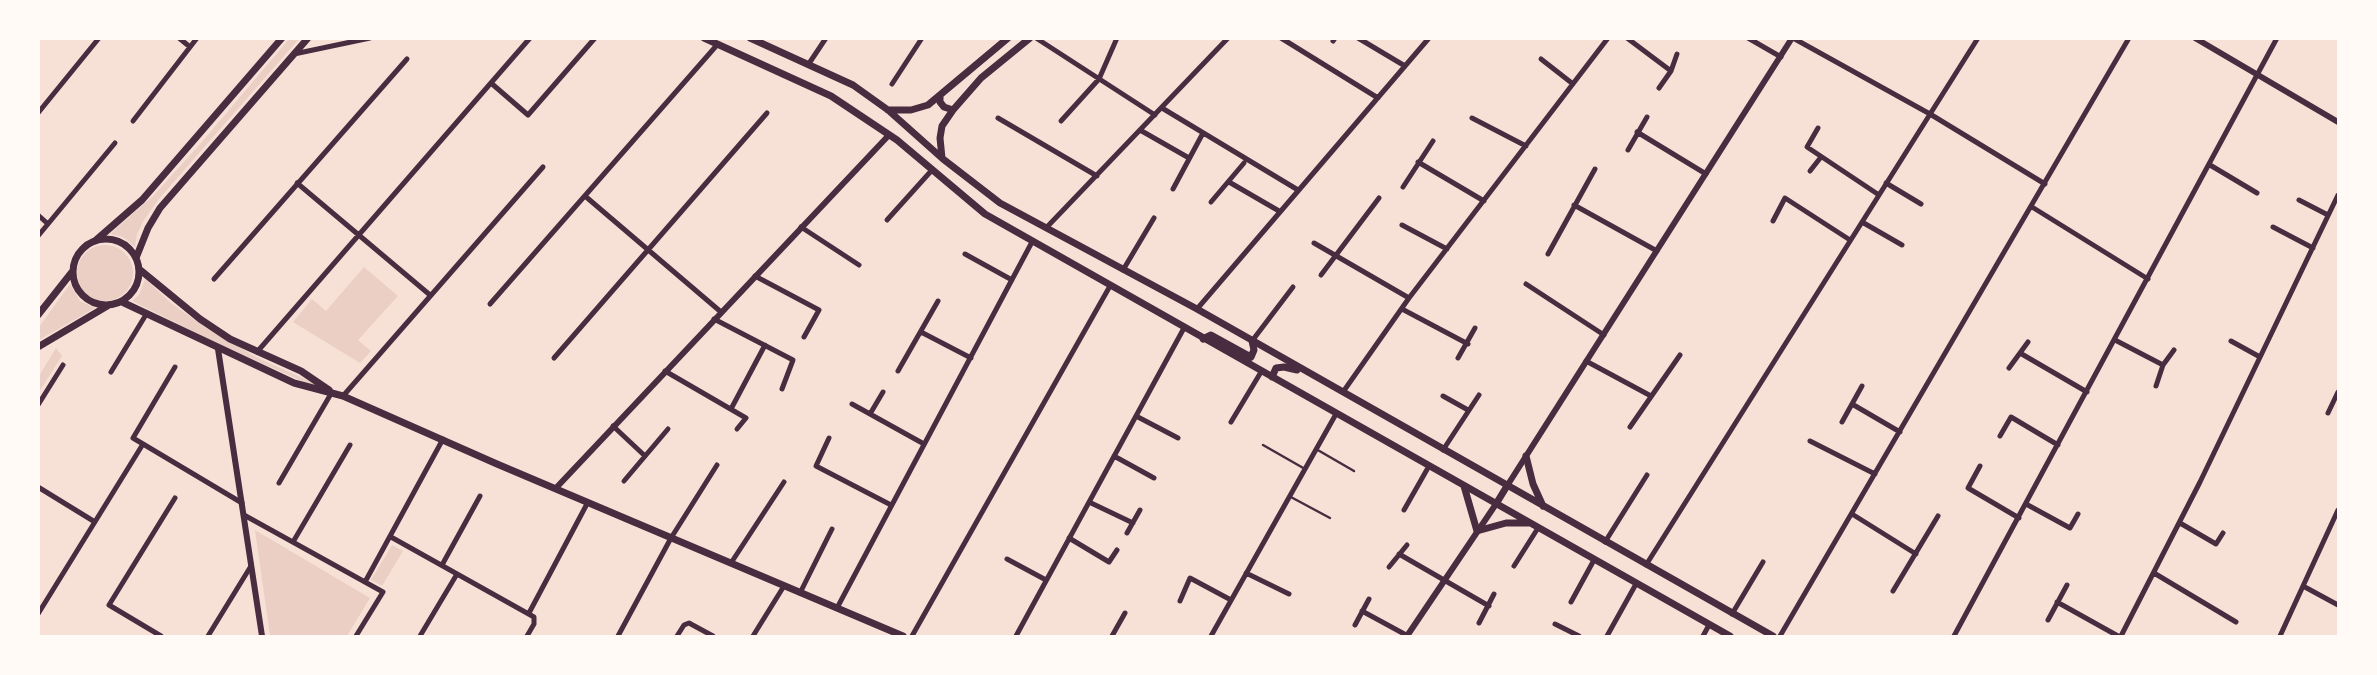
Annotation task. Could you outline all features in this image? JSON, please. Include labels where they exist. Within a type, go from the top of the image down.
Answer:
[{"type":"main road","points":[[38,315],[73,271],[79,252],[96,241],[142,200],[282,38]]},
{"type":"main road","points":[[136,258],[148,228],[160,208],[308,38]]},
{"type":"main road","points":[[704,38],[831,96],[889,135],[985,215],[1730,636]]},
{"type":"main road","points":[[750,38],[853,85],[888,110],[943,159],[1000,204],[1196,309],[1773,636]]},
{"type":"main road","points":[[888,110],[911,110],[928,105],[1008,38]]},
{"type":"main road","points":[[943,159],[940,138],[942,126],[953,110],[981,78],[1030,38]]},
{"type":"main road","points":[[940,95],[940,102],[944,107],[953,110]]},
{"type":"main road","points":[[38,347],[109,305],[122,302],[136,287],[139,269],[131,250],[115,240],[96,241]]},
{"type":"main road","points":[[139,269],[200,319],[230,339],[301,371],[332,392]]},
{"type":"main road","points":[[73,271],[79,292],[88,300],[109,305]]},
{"type":"main road","points":[[122,302],[293,383],[343,396],[904,636]]},
{"type":"main road","points":[[1203,339],[1211,335],[1251,356],[1254,350],[1252,341]]},
{"type":"main road","points":[[1272,377],[1276,368],[1284,367],[1308,373]]},
{"type":"main road","points":[[1526,456],[1533,484],[1543,507]]},
{"type":"main road","points":[[1463,485],[1477,531],[1506,523],[1529,523]]},
{"type":"main road","points":[[1496,504],[1507,486]]},
{"type":"street","points":[[38,113],[99,38]]},
{"type":"street","points":[[178,38],[190,47]]},
{"type":"street","points":[[133,121],[197,38]]},
{"type":"street","points":[[271,38],[273,49]]},
{"type":"street","points":[[294,54],[370,38]]},
{"type":"street","points":[[257,352],[530,38]]},
{"type":"street","points":[[491,83],[527,115],[595,38]]},
{"type":"street","points":[[808,65],[827,38]]},
{"type":"street","points":[[892,84],[922,38]]},
{"type":"street","points":[[1036,38],[1155,114]]},
{"type":"street","points":[[1061,121],[1098,79],[1117,38]]},
{"type":"street","points":[[1046,228],[1228,38]]},
{"type":"street","points":[[1281,38],[1378,98]]},
{"type":"street","points":[[1358,38],[1405,66]]},
{"type":"street","points":[[1196,309],[1429,38]]},
{"type":"street","points":[[1628,38],[1671,71]]},
{"type":"street","points":[[1748,38],[1781,57]]},
{"type":"street","points":[[1507,486],[1793,38],[1930,114],[2045,184]]},
{"type":"street","points":[[1646,565],[1978,38]]},
{"type":"street","points":[[1780,636],[2129,38]]},
{"type":"street","points":[[2195,38],[2339,122]]},
{"type":"street","points":[[1954,636],[2277,38]]},
{"type":"street","points":[[1343,392],[1409,298],[1606,40]]},
{"type":"street","points":[[490,304],[717,45]]},
{"type":"street","points":[[1659,88],[1671,71],[1677,54]]},
{"type":"street","points":[[1541,59],[1573,84]]},
{"type":"street","points":[[214,279],[407,60]]},
{"type":"street","points":[[1161,108],[1298,190]]},
{"type":"street","points":[[554,358],[767,113]]},
{"type":"street","points":[[1628,150],[1647,117]]},
{"type":"street","points":[[998,118],[1097,176]]},
{"type":"street","points":[[1472,118],[1526,146]]},
{"type":"street","points":[[1818,128],[1807,147],[1878,195]]},
{"type":"street","points":[[1140,130],[1189,158]]},
{"type":"street","points":[[1637,132],[1706,174]]},
{"type":"street","points":[[1173,189],[1203,133]]},
{"type":"street","points":[[556,488],[889,135]]},
{"type":"street","points":[[1403,187],[1433,141]]},
{"type":"street","points":[[38,236],[115,144]]},
{"type":"street","points":[[1810,171],[1821,157]]},
{"type":"street","points":[[1418,162],[1484,201]]},
{"type":"street","points":[[1211,202],[1244,163]]},
{"type":"street","points":[[2210,165],[2257,193]]},
{"type":"street","points":[[343,396],[543,167]]},
{"type":"street","points":[[1548,254],[1595,169]]},
{"type":"street","points":[[887,220],[932,170]]},
{"type":"street","points":[[1229,182],[1279,211]]},
{"type":"street","points":[[297,183],[430,295]]},
{"type":"street","points":[[1886,183],[1921,204]]},
{"type":"street","points":[[2057,602],[2120,636],[2180,523],[2339,195]]},
{"type":"street","points":[[585,196],[721,312]]},
{"type":"street","points":[[1321,275],[1379,198]]},
{"type":"street","points":[[1773,221],[1785,198],[1850,240]]},
{"type":"street","points":[[2299,200],[2328,215]]},
{"type":"street","points":[[1574,205],[1657,251]]},
{"type":"street","points":[[2032,206],[2148,279]]},
{"type":"street","points":[[38,215],[48,224]]},
{"type":"street","points":[[1123,270],[1154,218]]},
{"type":"street","points":[[1862,222],[1902,245]]},
{"type":"street","points":[[1402,225],[1447,249]]},
{"type":"street","points":[[802,227],[859,265]]},
{"type":"street","points":[[2273,227],[2313,247]]},
{"type":"street","points":[[837,608],[1032,242]]},
{"type":"street","points":[[1314,243],[1409,298]]},
{"type":"street","points":[[965,254],[1012,280]]},
{"type":"street","points":[[755,276],[819,310],[804,337]]},
{"type":"street","points":[[1526,284],[1604,335]]},
{"type":"street","points":[[912,636],[1110,286]]},
{"type":"street","points":[[1252,341],[1293,287]]},
{"type":"street","points":[[898,371],[938,301]]},
{"type":"street","points":[[1402,309],[1468,344]]},
{"type":"street","points":[[111,372],[147,313]]},
{"type":"street","points":[[714,319],[793,360],[782,389]]},
{"type":"street","points":[[1016,636],[1184,328]]},
{"type":"street","points":[[1458,358],[1475,328]]},
{"type":"street","points":[[921,332],[971,358]]},
{"type":"street","points":[[2115,340],[2163,365]]},
{"type":"street","points":[[2231,341],[2260,357]]},
{"type":"street","points":[[2009,368],[2028,342]]},
{"type":"street","points":[[731,409],[765,345]]},
{"type":"street","points":[[218,349],[262,636]]},
{"type":"street","points":[[2156,386],[2163,365],[2174,350]]},
{"type":"street","points":[[2020,353],[2087,392]]},
{"type":"street","points":[[1630,427],[1680,355]]},
{"type":"street","points":[[1586,361],[1651,396]]},
{"type":"street","points":[[38,405],[63,365]]},
{"type":"street","points":[[176,368],[133,439],[242,503]]},
{"type":"street","points":[[665,371],[746,418],[737,429]]},
{"type":"street","points":[[1231,422],[1261,372]]},
{"type":"street","points":[[1842,422],[1862,386]]},
{"type":"street","points":[[279,483],[332,392]]},
{"type":"street","points":[[870,414],[883,392]]},
{"type":"street","points":[[1443,450],[1479,394]]},
{"type":"street","points":[[2328,413],[2338,395]]},
{"type":"street","points":[[1443,396],[1468,410]]},
{"type":"street","points":[[852,404],[925,444]]},
{"type":"street","points":[[1852,404],[1900,432]]},
{"type":"street","points":[[1211,636],[1336,414]]},
{"type":"street","points":[[1136,416],[1178,438]]},
{"type":"street","points":[[2000,436],[2011,417],[2058,445]]},
{"type":"street","points":[[613,426],[645,456]]},
{"type":"street","points":[[624,481],[668,429]]},
{"type":"street","points":[[829,438],[816,466],[891,505]]},
{"type":"street","points":[[365,582],[443,439]]},
{"type":"street","points":[[1810,441],[1875,474]]},
{"type":"street","points":[[38,614],[143,444]]},
{"type":"street","points":[[293,542],[350,445]]},
{"type":"street","points":[[1114,456],[1154,478]]},
{"type":"street","points":[[618,636],[671,538],[717,465]]},
{"type":"street","points":[[1404,510],[1429,466]]},
{"type":"street","points":[[1980,466],[1968,488],[2019,518]]},
{"type":"street","points":[[1605,542],[1647,475]]},
{"type":"street","points":[[732,563],[784,482]]},
{"type":"street","points":[[38,486],[95,522]]},
{"type":"street","points":[[442,565],[480,496]]},
{"type":"street","points":[[161,636],[109,605],[175,498]]},
{"type":"street","points":[[528,614],[588,501]]},
{"type":"street","points":[[1089,502],[1133,523]]},
{"type":"street","points":[[1362,611],[1408,636],[1496,504]]},
{"type":"street","points":[[2026,504],[2070,528],[2078,514]]},
{"type":"street","points":[[1127,533],[1140,510]]},
{"type":"street","points":[[2280,636],[2339,510]]},
{"type":"street","points":[[1852,514],[1916,554]]},
{"type":"street","points":[[244,515],[383,592],[356,636]]},
{"type":"street","points":[[1893,591],[1938,516]]},
{"type":"street","points":[[2180,523],[2216,544],[2223,533]]},
{"type":"street","points":[[1514,566],[1538,528]]},
{"type":"street","points":[[800,593],[832,529]]},
{"type":"street","points":[[391,537],[528,614],[535,620],[527,636]]},
{"type":"street","points":[[1069,538],[1108,562],[1117,550]]},
{"type":"street","points":[[1389,567],[1407,545]]},
{"type":"street","points":[[1399,554],[1489,606]]},
{"type":"street","points":[[1007,559],[1046,580]]},
{"type":"street","points":[[1572,602],[1594,559]]},
{"type":"street","points":[[1732,614],[1763,562]]},
{"type":"street","points":[[208,636],[251,566]]},
{"type":"street","points":[[420,636],[457,573]]},
{"type":"street","points":[[1246,573],[1289,594]]},
{"type":"street","points":[[2154,573],[2236,622]]},
{"type":"street","points":[[1180,601],[1190,578],[1231,600]]},
{"type":"street","points":[[1607,636],[1636,584]]},
{"type":"street","points":[[753,636],[784,586]]},
{"type":"street","points":[[2048,620],[2067,586]]},
{"type":"street","points":[[2303,586],[2339,605]]},
{"type":"street","points":[[1479,623],[1494,594]]},
{"type":"street","points":[[1355,625],[1369,599]]},
{"type":"street","points":[[1112,636],[1125,613]]},
{"type":"street","points":[[677,636],[684,625],[689,623],[713,636]]},
{"type":"street","points":[[1555,624],[1578,636]]},
{"type":"street","points":[[1703,636],[1709,625]]},
{"type":"lane","points":[[1263,445],[1305,469]]},
{"type":"lane","points":[[1316,449],[1354,471]]},
{"type":"lane","points":[[1289,496],[1330,518]]},
{"type":"shaded area","points":[[289,39],[299,39],[159,199],[137,234],[135,247],[123,237],[110,234],[153,196]]},
{"type":"shaded area","points":[[99,245],[111,245],[125,253],[133,267],[131,284],[125,293],[111,301],[99,301],[82,289],[77,279],[77,267],[89,250]]},
{"type":"shaded area","points":[[364,267],[398,296],[358,340],[371,351],[360,363],[293,322],[312,299],[326,311]]},
{"type":"shaded area","points":[[145,279],[171,303],[206,328],[258,358],[325,388],[324,391],[132,301],[139,295]]},
{"type":"shaded area","points":[[70,284],[80,301],[95,308],[39,340],[39,327]]},
{"type":"shaded area","points":[[56,348],[62,356],[39,392],[39,376]]},
{"type":"shaded area","points":[[255,530],[370,598],[347,636],[270,636]]},
{"type":"shaded area","points":[[392,545],[403,551],[382,586],[371,580]]}]
